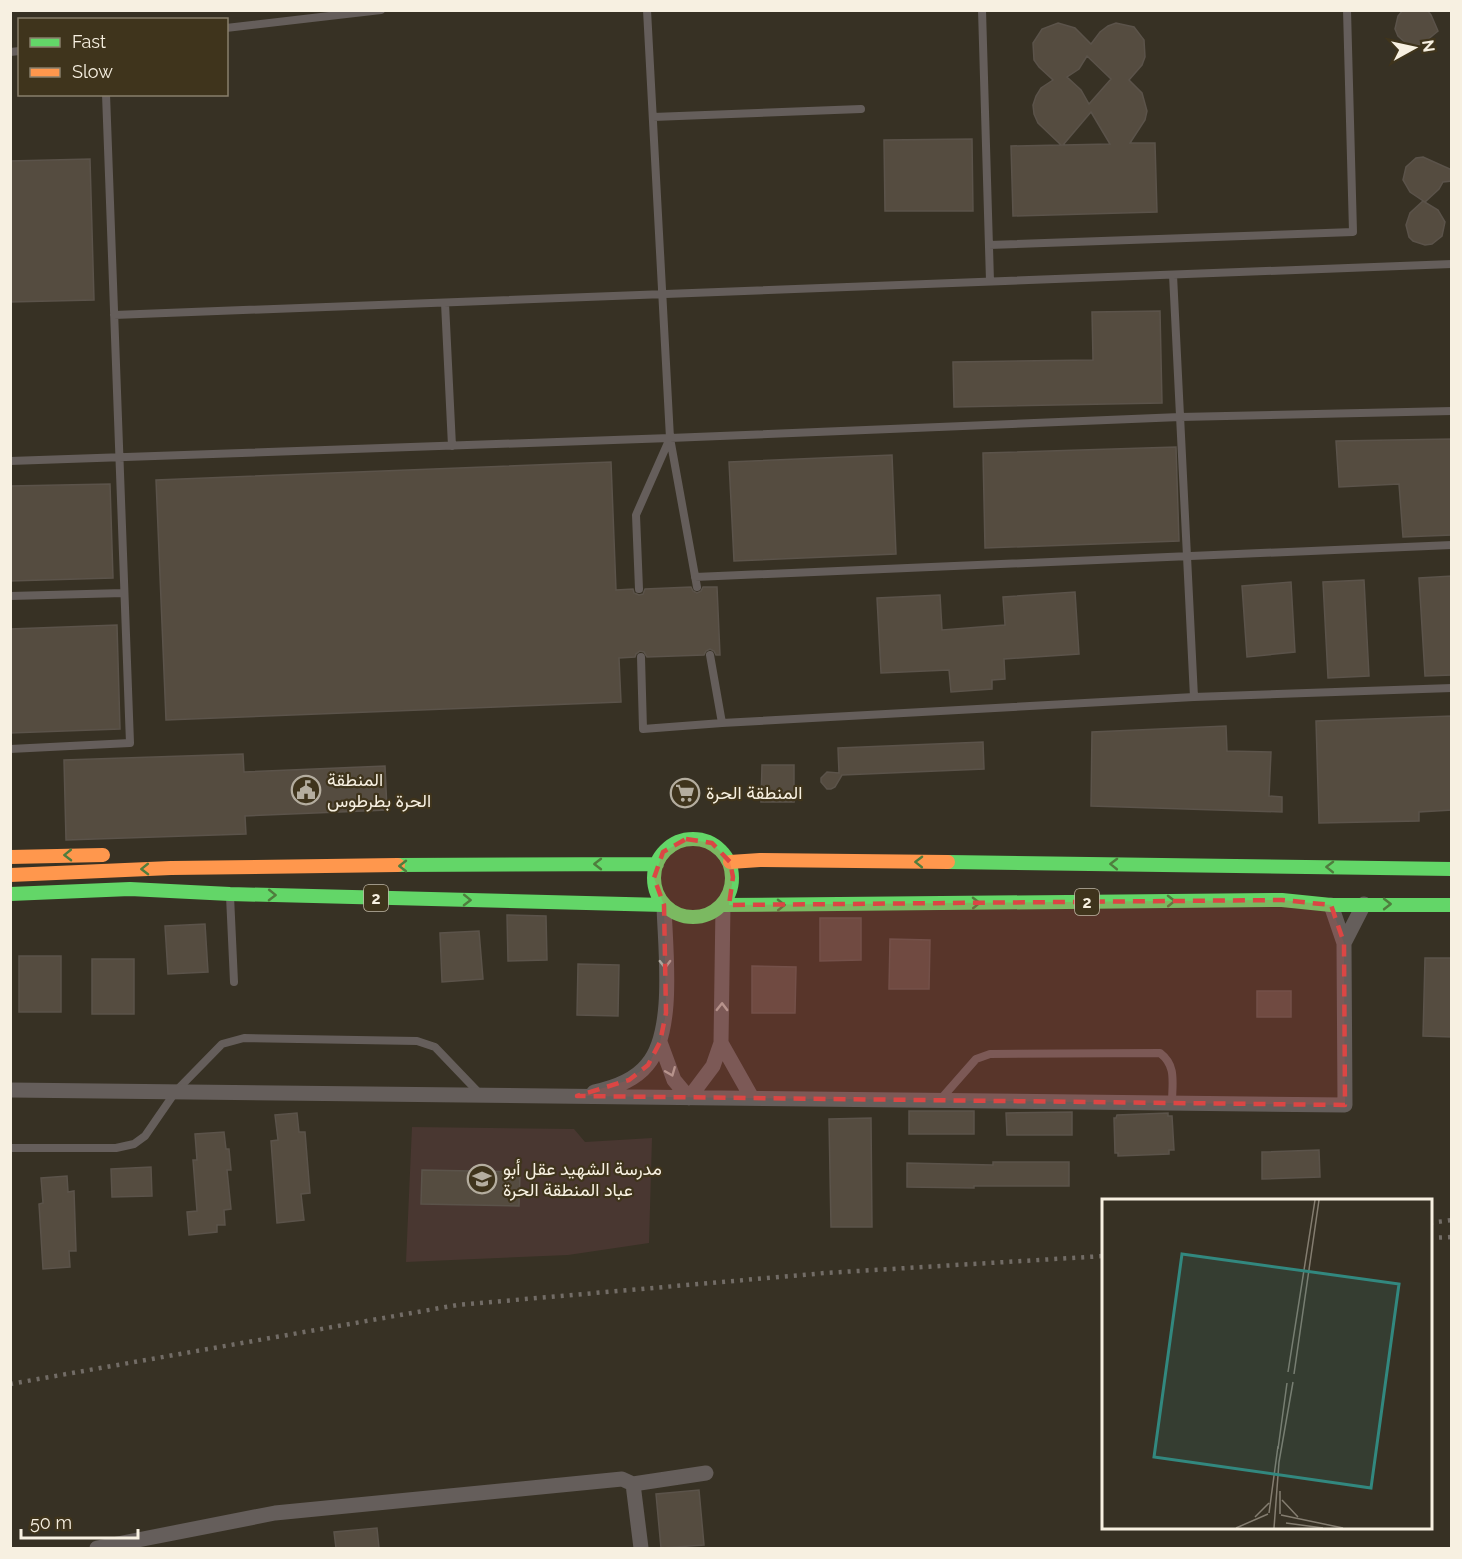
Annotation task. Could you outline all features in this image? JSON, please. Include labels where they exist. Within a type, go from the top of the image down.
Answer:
[{"type":"main road","points":[[686,839],[699,839],[712,843],[730,862],[733,877],[731,892],[723,905],[711,914],[698,918],[686,918],[674,913],[664,905],[656,892],[654,878],[663,852],[686,839]]},
{"type":"main road","points":[[10,857],[117,855]]},
{"type":"main road","points":[[135,856],[186,860],[209,867]]},
{"type":"main road","points":[[730,862],[760,860],[1452,869]]},
{"type":"main road","points":[[10,875],[209,867],[657,864]]},
{"type":"main road","name":"2","points":[[10,894],[87,890],[664,905]]},
{"type":"main road","points":[[106,904],[209,893]]},
{"type":"main road","name":"2","points":[[723,905],[1270,900],[1330,905],[1452,905]]},
{"type":"street","points":[[1344,943],[1364,904]]},
{"type":"street","points":[[577,1096],[607,1089],[629,1080],[648,1065],[660,1042],[666,1012],[664,905]]},
{"type":"street","points":[[689,1098],[713,1066],[722,1043],[723,905]]},
{"type":"street","points":[[10,1090],[1345,1105],[1344,943],[1330,905]]},
{"type":"street","points":[[660,1042],[674,1080],[689,1098]]},
{"type":"street","points":[[722,1043],[752,1098]]},
{"type":"street","points":[[97,1548],[275,1513],[622,1479],[633,1484],[706,1473]]},
{"type":"street","points":[[633,1484],[641,1548]]},
{"type":"lane","points":[[228,28],[381,10]]},
{"type":"lane","points":[[647,10],[670,438],[697,587]]},
{"type":"lane","points":[[982,10],[990,281]]},
{"type":"lane","points":[[989,245],[1353,232],[1347,10]]},
{"type":"lane","points":[[10,749],[130,742],[106,96]]},
{"type":"lane","points":[[653,117],[861,109]]},
{"type":"lane","points":[[114,315],[1452,264]]},
{"type":"lane","points":[[1173,275],[1194,697]]},
{"type":"lane","points":[[445,303],[452,446]]},
{"type":"lane","points":[[10,462],[1180,417],[1452,411]]},
{"type":"lane","points":[[639,589],[636,515],[670,438]]},
{"type":"lane","points":[[695,577],[1452,545]]},
{"type":"lane","points":[[10,596],[124,593]]},
{"type":"lane","points":[[710,655],[722,723]]},
{"type":"lane","points":[[641,657],[643,729],[1194,697],[1452,688]]},
{"type":"lane","points":[[230,894],[234,982]]},
{"type":"lane","points":[[10,1148],[116,1148],[134,1144],[144,1136],[176,1091],[222,1044],[244,1038],[417,1041],[435,1047],[482,1095]]},
{"type":"lane","points":[[939,1101],[976,1059],[990,1054],[1160,1053],[1169,1059],[1172,1067],[1172,1103]]},
{"type":"highlighted area","points":[[686,839],[712,843],[730,862],[733,877],[729,905],[1282,900],[1331,905],[1344,943],[1345,1105],[577,1096],[629,1080],[648,1065],[660,1042],[666,1013],[664,905],[654,878],[663,852]]},
{"type":"shaded area","points":[[412,1127],[574,1129],[585,1142],[652,1138],[649,1243],[568,1255],[406,1262]]},
{"type":"building","points":[[1403,10],[1427,10],[1438,31],[1421,45],[1408,45],[1398,36],[1395,29],[1398,16]]},
{"type":"building","points":[[1058,23],[1075,28],[1091,44],[1100,32],[1116,23],[1134,27],[1144,40],[1145,57],[1142,65],[1129,80],[1142,93],[1147,111],[1145,120],[1130,143],[1155,143],[1157,212],[1013,216],[1011,146],[1061,145],[1038,123],[1034,114],[1033,105],[1036,96],[1041,88],[1053,80],[1034,60],[1033,43],[1042,29]],"holes":[[[1087,56],[1111,79],[1089,104],[1081,90],[1067,77],[1079,69]],[[1091,112],[1110,144],[1063,145]]]},
{"type":"building","points":[[972,139],[973,211],[885,211],[884,140]]},
{"type":"building","points":[[1423,157],[1452,170],[1452,181],[1443,182],[1425,202],[1410,192],[1403,180],[1406,167],[1416,158]]},
{"type":"building","points":[[90,159],[94,300],[10,302],[10,161]]},
{"type":"building","points":[[1423,201],[1438,210],[1445,222],[1442,236],[1432,244],[1425,245],[1409,237],[1406,225],[1410,213]]},
{"type":"building","points":[[1160,311],[1162,403],[954,407],[953,362],[1093,360],[1092,312]]},
{"type":"building","points":[[1452,439],[1452,535],[1403,537],[1399,484],[1339,487],[1336,441]]},
{"type":"building","points":[[1176,447],[1179,541],[985,548],[983,453]]},
{"type":"building","points":[[892,455],[896,554],[734,561],[729,462]]},
{"type":"building","points":[[611,462],[616,590],[633,589],[634,593],[639,595],[643,594],[645,589],[691,587],[697,593],[703,587],[717,587],[720,655],[716,655],[710,649],[704,655],[647,657],[644,652],[640,651],[635,657],[619,658],[621,702],[166,720],[156,480]]},
{"type":"building","points":[[110,484],[113,578],[10,581],[10,486]]},
{"type":"building","points":[[1452,576],[1452,675],[1425,676],[1419,578]]},
{"type":"building","points":[[1364,580],[1369,676],[1328,678],[1323,582]]},
{"type":"building","points":[[1291,582],[1295,652],[1247,657],[1242,586]]},
{"type":"building","points":[[1075,592],[1079,654],[1004,659],[1005,679],[992,680],[992,689],[951,692],[949,670],[881,673],[877,598],[940,595],[942,630],[1005,625],[1003,597]]},
{"type":"building","points":[[117,625],[120,729],[10,733],[10,629]]},
{"type":"building","points":[[1452,716],[1452,810],[1419,812],[1419,821],[1319,823],[1316,721]]},
{"type":"building","points":[[1226,726],[1227,751],[1271,752],[1269,796],[1282,797],[1282,812],[1091,806],[1092,732]]},
{"type":"building","points":[[983,742],[984,769],[842,775],[835,787],[831,789],[827,789],[821,782],[821,778],[827,772],[839,773],[838,748]]},
{"type":"building","points":[[243,754],[244,772],[385,766],[387,810],[245,816],[246,834],[66,840],[64,760]]},
{"type":"building","points":[[762,765],[794,765],[794,802],[761,802]]},
{"type":"building","points":[[507,915],[546,916],[547,960],[508,961]]},
{"type":"building","points":[[820,918],[861,918],[861,960],[820,961]]},
{"type":"building","points":[[205,924],[208,972],[168,974],[165,926]]},
{"type":"building","points":[[479,931],[483,979],[442,982],[440,933]]},
{"type":"building","points":[[890,939],[930,940],[929,989],[889,989]]},
{"type":"building","points":[[19,956],[61,956],[61,1012],[19,1012]]},
{"type":"building","points":[[1425,958],[1452,958],[1452,1037],[1423,1036]]},
{"type":"building","points":[[92,959],[134,959],[134,1014],[92,1014]]},
{"type":"building","points":[[578,964],[619,965],[618,1016],[577,1015]]},
{"type":"building","points":[[752,966],[796,967],[795,1013],[752,1013]]},
{"type":"building","points":[[1257,991],[1291,991],[1291,1017],[1257,1017]]},
{"type":"building","points":[[909,1111],[974,1111],[974,1134],[909,1134]]},
{"type":"building","points":[[1072,1112],[1072,1135],[1007,1135],[1006,1113]]},
{"type":"building","points":[[297,1113],[299,1132],[305,1132],[310,1193],[301,1194],[304,1220],[277,1223],[271,1141],[278,1140],[275,1115]]},
{"type":"building","points":[[1168,1113],[1168,1116],[1172,1116],[1174,1150],[1169,1150],[1169,1154],[1118,1156],[1118,1153],[1115,1153],[1114,1118],[1117,1115]]},
{"type":"building","points":[[871,1118],[872,1227],[831,1227],[829,1119]]},
{"type":"building","points":[[224,1132],[226,1149],[229,1149],[231,1170],[227,1170],[231,1209],[224,1210],[225,1225],[217,1225],[217,1232],[189,1235],[187,1212],[197,1211],[193,1160],[197,1160],[195,1134]]},
{"type":"building","points":[[1319,1150],[1320,1177],[1262,1179],[1262,1152]]},
{"type":"building","points":[[993,1162],[1069,1162],[1069,1186],[907,1187],[907,1163],[993,1165]]},
{"type":"building","points":[[151,1167],[152,1196],[112,1197],[111,1169]]},
{"type":"building","points":[[422,1170],[520,1172],[519,1206],[421,1204]]},
{"type":"building","points":[[67,1176],[68,1192],[74,1191],[76,1251],[69,1251],[70,1267],[43,1269],[39,1204],[43,1203],[41,1178]]},
{"type":"building","points":[[699,1490],[704,1545],[661,1548],[656,1494]]},
{"type":"building","points":[[377,1528],[379,1548],[336,1548],[334,1532]]},
{"type":"railway","points":[[1432,1223],[1452,1220]]},
{"type":"railway","points":[[1432,1238],[1452,1237]]},
{"type":"railway","points":[[10,1384],[457,1305],[825,1273],[1102,1256]]},
{"type":"traffic: fast","points":[[685,839],[701,839],[715,845],[726,856],[732,870],[732,878],[732,886],[726,900],[715,911],[701,917],[685,917],[671,911],[660,900],[654,886],[654,870],[660,856],[671,845],[685,839]]},
{"type":"traffic: fast","points":[[948,862],[1452,869]]},
{"type":"traffic: fast","points":[[398,865],[657,864]]},
{"type":"traffic: fast","points":[[10,894],[130,889],[230,894],[664,905]]},
{"type":"traffic: fast","points":[[723,905],[1282,900],[1331,905],[1452,905]]},
{"type":"traffic: slow","points":[[10,857],[103,855]]},
{"type":"traffic: slow","points":[[730,862],[760,860],[948,862]]},
{"type":"traffic: slow","points":[[10,875],[171,868],[398,865]]},
{"type":"place","name":"المنطقة الحرة بطرطوس","points":[[306,790]]},
{"type":"place","name":"المنطقة الحرة","points":[[685,793]]},
{"type":"place","name":"مدرسة الشهيد عقل أبو عباد المنطقة الحرة","points":[[482,1179]]}]
